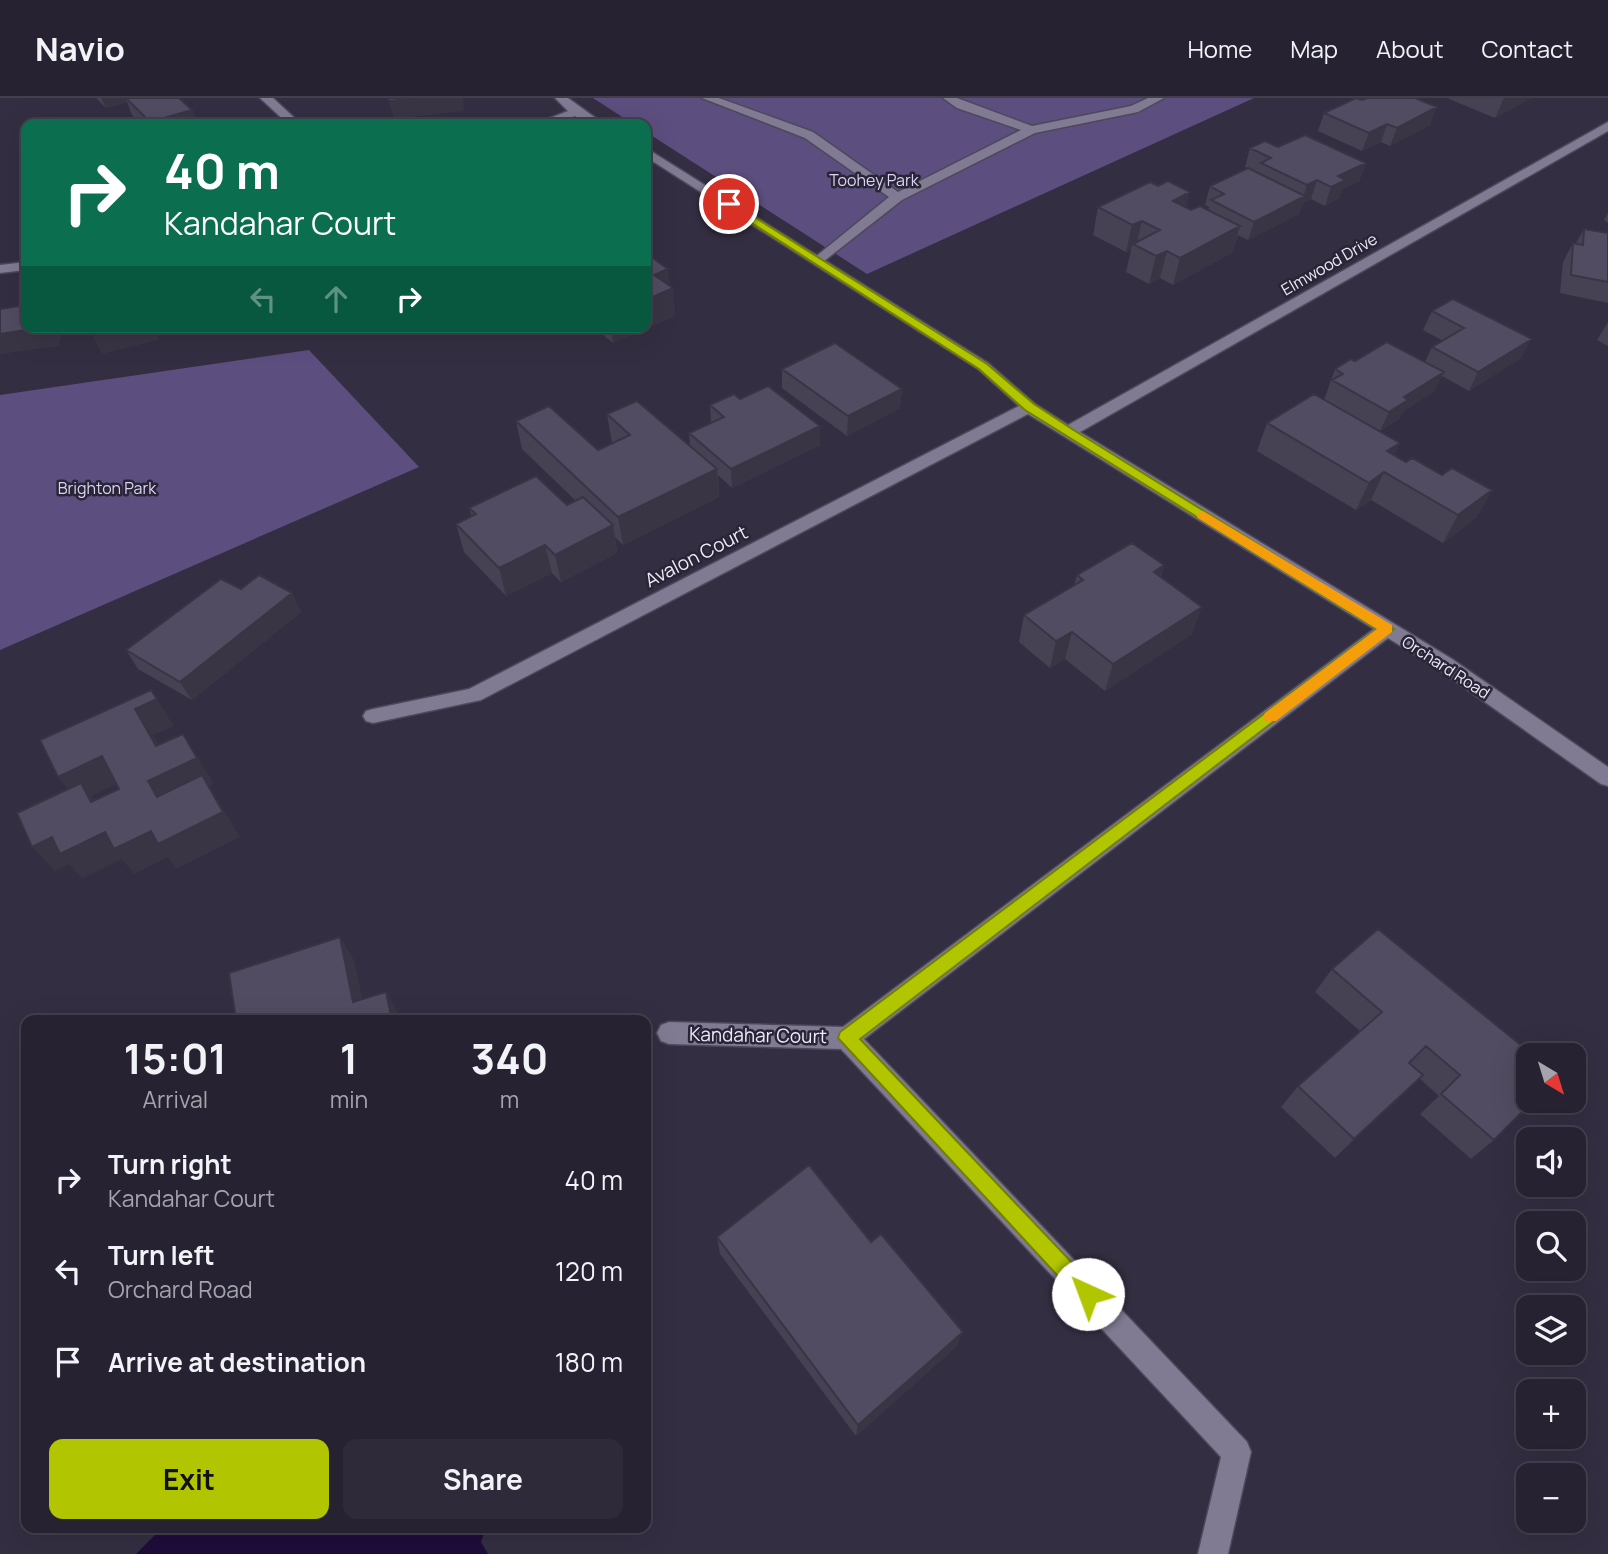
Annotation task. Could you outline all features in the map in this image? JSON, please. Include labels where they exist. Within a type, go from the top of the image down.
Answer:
[{"type":"street","points":[[266,98],[289,119]]},
{"type":"street","points":[[561,98],[576,112],[589,119]]},
{"type":"street","points":[[708,98],[809,135],[897,197]]},
{"type":"street","points":[[949,98],[961,105],[1031,130]]},
{"type":"street","points":[[819,261],[897,197],[1031,130],[1088,113],[1134,109],[1158,98]]},
{"type":"street","points":[[556,119],[576,112]]},
{"type":"street","name":"Elmwood Drive","points":[[1068,432],[1608,126]]},
{"type":"street","name":"Orchard Road","points":[[651,155],[983,366],[1029,407],[1068,432],[1445,664],[1608,778]]},
{"type":"street","points":[[0,269],[21,267]]},
{"type":"street","name":"Avalon Court","points":[[373,716],[474,695],[1029,407]]},
{"type":"street","name":"Kandahar Court","points":[[669,1033],[847,1038],[1387,629]]},
{"type":"street","name":"Kandahar Court","points":[[847,1038],[1237,1452],[1213,1554]]},
{"type":"green space","name":"Toohey Park","points":[[593,98],[1254,98],[867,274],[651,135],[651,119],[625,119]]},
{"type":"green space","name":"Brighton Park","points":[[309,350],[419,467],[0,650],[0,395]]},
{"type":"shaded area","points":[[157,1533],[484,1533],[481,1542],[488,1554],[136,1554]]},
{"type":"building","points":[[126,98],[179,98],[192,110],[160,119],[147,119]]},
{"type":"building","points":[[389,98],[415,98],[389,101]]},
{"type":"building","points":[[1356,98],[1415,98],[1437,107],[1397,128],[1387,124],[1369,133],[1324,113]]},
{"type":"building","points":[[1305,135],[1366,163],[1338,176],[1346,180],[1331,187],[1317,180],[1307,185],[1261,163],[1271,158],[1250,148],[1265,141],[1278,147]]},
{"type":"building","points":[[1248,168],[1305,196],[1254,222],[1211,200],[1224,194],[1210,186]]},
{"type":"building","points":[[1168,181],[1190,192],[1173,201],[1191,210],[1200,206],[1240,226],[1180,258],[1167,251],[1156,256],[1133,244],[1160,230],[1142,221],[1132,225],[1098,207],[1150,182],[1158,186]]},
{"type":"building","points":[[1584,229],[1608,233],[1608,282],[1571,275],[1573,243],[1583,245]]},
{"type":"building","points":[[651,257],[668,269],[654,275],[673,288],[651,298]]},
{"type":"building","points":[[1453,299],[1532,339],[1478,372],[1432,347],[1464,328],[1432,311]]},
{"type":"building","points":[[21,306],[21,331],[0,334],[0,309]]},
{"type":"building","points":[[1387,342],[1444,372],[1404,397],[1408,400],[1389,412],[1332,380],[1343,374],[1335,369],[1351,359],[1355,361]]},
{"type":"building","points":[[835,343],[902,389],[848,416],[782,369]]},
{"type":"building","points":[[768,386],[820,426],[731,469],[689,433],[724,417],[710,405],[734,394],[740,399]]},
{"type":"building","points":[[1314,394],[1400,443],[1387,451],[1406,462],[1412,458],[1442,475],[1452,468],[1492,490],[1458,515],[1384,472],[1369,483],[1267,423]]},
{"type":"building","points":[[637,401],[717,469],[618,517],[516,421],[549,406],[598,450],[630,435],[607,414]]},
{"type":"building","points":[[536,476],[567,505],[583,497],[613,525],[555,555],[545,545],[499,568],[456,524],[476,514],[469,508]]},
{"type":"building","points":[[1132,543],[1164,565],[1154,572],[1202,607],[1113,664],[1072,632],[1056,641],[1024,615],[1083,580],[1077,575]]},
{"type":"building","points":[[259,575],[292,593],[180,682],[126,650],[221,579],[241,589]]},
{"type":"building","points":[[151,690],[157,699],[135,709],[156,746],[183,734],[197,758],[148,781],[157,797],[202,775],[223,812],[158,844],[151,831],[114,849],[105,832],[60,854],[52,837],[32,847],[17,813],[81,783],[91,802],[119,789],[102,756],[58,777],[40,740]]},
{"type":"building","points":[[1378,929],[1518,1043],[1516,1043],[1516,1113],[1521,1113],[1494,1140],[1441,1094],[1460,1075],[1426,1046],[1409,1063],[1423,1075],[1354,1139],[1298,1086],[1382,1012],[1332,969]]},
{"type":"building","points":[[340,937],[353,1002],[386,992],[391,1015],[235,1015],[229,973]]},
{"type":"building","points":[[809,1165],[871,1242],[881,1234],[963,1332],[858,1425],[717,1237]]},
{"type":"slow traffic","points":[[1203,515],[1387,629],[1271,717]]},
{"type":"route","points":[[729,204],[983,366],[1029,407],[1387,629],[847,1038],[1088,1294]]}]
